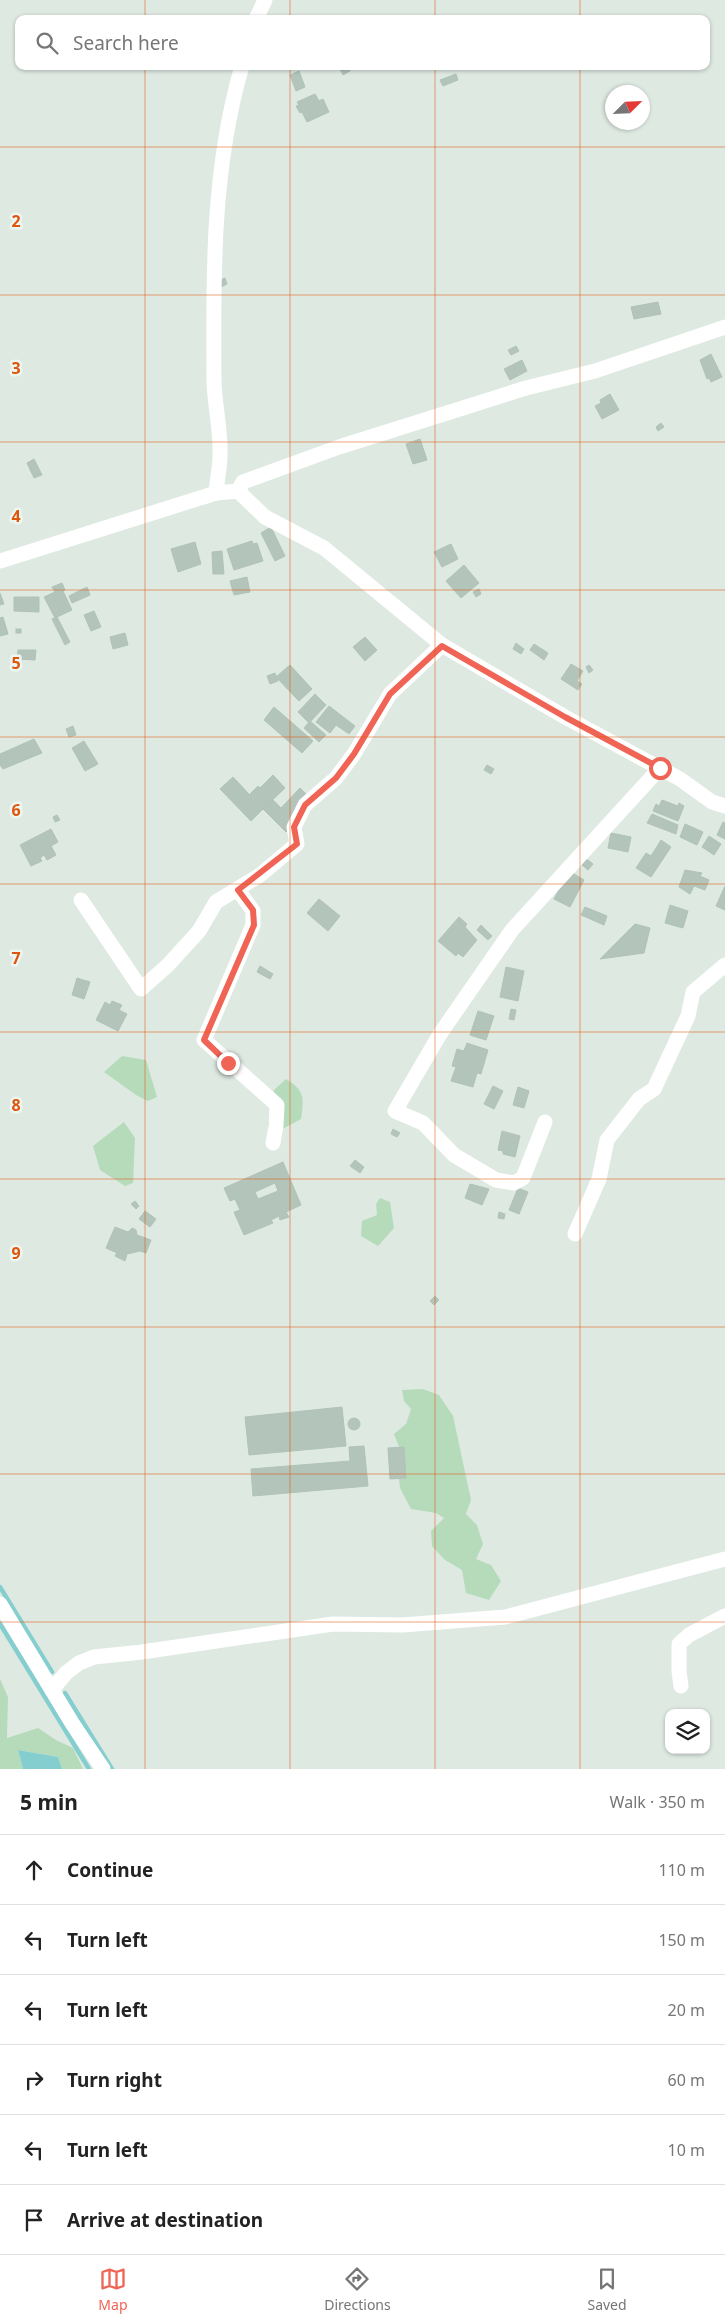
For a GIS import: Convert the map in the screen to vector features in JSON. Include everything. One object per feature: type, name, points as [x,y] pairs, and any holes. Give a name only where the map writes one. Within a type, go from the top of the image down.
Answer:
[{"type":"street","points":[[258,15],[265,0]]},
{"type":"street","points":[[216,493],[220,453],[214,387],[217,221],[225,140],[241,70]]},
{"type":"street","points":[[238,492],[243,482],[339,448],[526,388],[595,371],[725,327]]},
{"type":"street","points":[[0,562],[216,493],[238,492],[265,517],[324,548],[442,646],[565,717],[660,768],[712,802],[725,806]]},
{"type":"street","points":[[81,900],[141,989],[168,965],[199,931],[216,902],[238,890],[297,844],[294,827],[305,805],[336,778],[354,754],[390,694],[442,646]]},
{"type":"street","points":[[545,1122],[523,1178],[514,1183],[496,1180],[454,1155],[422,1123],[395,1111],[440,1034],[512,930],[660,768]]},
{"type":"street","points":[[238,890],[253,910],[254,925],[204,1040],[277,1104],[273,1143]]},
{"type":"street","points":[[575,1234],[599,1179],[607,1140],[639,1099],[654,1089],[688,1016],[693,992],[725,965]]},
{"type":"street","points":[[52,1690],[66,1673],[80,1663],[94,1657],[142,1652],[333,1624],[403,1625],[504,1617],[725,1558]]},
{"type":"street","points":[[0,1604],[103,1769]]},
{"type":"street","points":[[681,1686],[678,1671],[679,1644],[689,1635],[725,1616]]},
{"type":"green space","points":[[122,1056],[146,1060],[157,1097],[148,1101],[136,1095],[104,1072]]},
{"type":"green space","points":[[286,1079],[297,1087],[302,1096],[301,1119],[273,1134],[268,1126],[274,1090]]},
{"type":"green space","points":[[124,1122],[135,1138],[133,1183],[125,1186],[100,1170],[93,1146]]},
{"type":"green space","points":[[380,1198],[390,1202],[394,1228],[378,1246],[361,1236],[362,1221],[377,1215],[376,1204]]},
{"type":"green space","points":[[423,1389],[439,1395],[453,1416],[471,1500],[466,1514],[477,1525],[483,1544],[476,1559],[491,1565],[501,1581],[489,1600],[466,1593],[462,1570],[445,1560],[432,1546],[431,1531],[444,1518],[436,1513],[411,1509],[400,1488],[398,1470],[405,1462],[394,1434],[406,1424],[411,1409],[404,1401],[402,1390]]},
{"type":"green space","points":[[0,1679],[8,1697],[7,1738],[38,1728],[73,1748],[83,1769],[62,1769],[58,1757],[18,1750],[23,1769],[0,1769]]},
{"type":"water","points":[[18,1750],[58,1757],[62,1769],[23,1769]]},
{"type":"building","points":[[340,70],[349,70],[350,71],[343,75]]},
{"type":"building","points":[[299,71],[305,87],[296,91],[290,75]]},
{"type":"building","points":[[456,74],[458,80],[443,86],[440,80]]},
{"type":"building","points":[[315,94],[319,101],[323,99],[329,112],[307,122],[302,112],[300,113],[296,106],[299,105],[297,102]]},
{"type":"building","points":[[225,278],[227,284],[221,287],[218,281]]},
{"type":"building","points":[[658,302],[661,314],[634,319],[631,307]]},
{"type":"building","points":[[516,346],[519,351],[511,355],[508,350]]},
{"type":"building","points":[[711,354],[722,377],[711,382],[709,378],[707,379],[700,360]]},
{"type":"building","points":[[522,360],[527,371],[510,380],[504,369]]},
{"type":"building","points":[[610,394],[619,410],[602,419],[595,406],[601,403],[600,400]]},
{"type":"building","points":[[661,423],[664,427],[658,431],[656,427]]},
{"type":"building","points":[[420,439],[427,460],[413,464],[406,444]]},
{"type":"building","points":[[34,459],[42,475],[34,478],[27,463]]},
{"type":"building","points":[[271,527],[285,556],[275,561],[261,533]]},
{"type":"building","points":[[252,541],[253,544],[257,543],[263,561],[234,570],[227,549]]},
{"type":"building","points":[[195,542],[201,564],[178,572],[171,549]]},
{"type":"building","points":[[451,544],[458,559],[442,567],[434,552]]},
{"type":"building","points":[[222,551],[224,574],[213,574],[212,552]]},
{"type":"building","points":[[464,565],[479,583],[461,598],[446,581]]},
{"type":"building","points":[[247,577],[250,592],[234,595],[230,581]]},
{"type":"building","points":[[62,583],[65,590],[63,591],[72,610],[55,618],[44,597],[55,592],[52,587]]},
{"type":"building","points":[[87,587],[90,595],[72,603],[69,596]]},
{"type":"building","points":[[479,589],[481,594],[476,597],[473,592]]},
{"type":"building","points":[[0,593],[4,604],[0,605]]},
{"type":"building","points":[[14,597],[39,597],[39,612],[14,611]]},
{"type":"building","points":[[94,611],[101,627],[91,631],[84,615]]},
{"type":"building","points":[[3,617],[8,634],[0,636],[0,618]]},
{"type":"building","points":[[57,617],[70,642],[65,645],[52,619]]},
{"type":"building","points":[[16,629],[21,629],[21,633],[16,633]]},
{"type":"building","points":[[125,633],[128,645],[113,649],[110,637]]},
{"type":"building","points":[[365,637],[377,650],[365,661],[353,647]]},
{"type":"building","points":[[516,643],[524,649],[521,654],[513,649]]},
{"type":"building","points":[[534,644],[548,653],[544,660],[530,650]]},
{"type":"building","points":[[18,650],[36,650],[35,660],[17,659]]},
{"type":"building","points":[[571,664],[583,671],[577,681],[582,684],[578,690],[561,679]]},
{"type":"building","points":[[290,665],[312,689],[299,701],[276,677]]},
{"type":"building","points":[[589,665],[593,670],[589,673],[586,667]]},
{"type":"building","points":[[275,673],[278,681],[270,684],[267,676]]},
{"type":"building","points":[[315,694],[326,705],[309,723],[298,712]]},
{"type":"building","points":[[329,706],[355,726],[349,734],[336,725],[330,733],[316,722]]},
{"type":"building","points":[[274,707],[313,741],[302,753],[264,720]]},
{"type":"building","points":[[310,721],[326,735],[319,742],[304,728]]},
{"type":"building","points":[[73,726],[76,735],[69,737],[66,729]]},
{"type":"building","points":[[34,739],[42,753],[3,769],[0,765],[0,754]]},
{"type":"building","points":[[84,741],[98,764],[85,771],[72,748]]},
{"type":"building","points":[[487,765],[494,769],[491,774],[484,770]]},
{"type":"building","points":[[273,775],[285,788],[263,809],[250,794],[258,786],[260,788]]},
{"type":"building","points":[[233,777],[263,809],[251,821],[220,789]]},
{"type":"building","points":[[300,788],[309,797],[302,816],[286,832],[263,809],[273,800],[281,808]]},
{"type":"building","points":[[662,800],[678,806],[679,803],[684,806],[678,821],[653,811],[656,804],[659,806]]},
{"type":"building","points":[[652,814],[678,825],[676,834],[647,823]]},
{"type":"building","points":[[57,815],[60,820],[55,822],[53,817]]},
{"type":"building","points":[[723,822],[725,823],[725,839],[717,835]]},
{"type":"building","points":[[685,824],[703,832],[697,845],[680,837]]},
{"type":"building","points":[[51,829],[58,842],[51,846],[56,855],[47,860],[44,855],[40,858],[42,861],[31,866],[20,845]]},
{"type":"building","points":[[611,833],[631,837],[628,852],[608,848]]},
{"type":"building","points":[[709,836],[721,844],[714,855],[702,847]]},
{"type":"building","points":[[661,840],[671,847],[651,877],[636,868],[646,853],[651,856]]},
{"type":"building","points":[[580,854],[593,864],[588,870],[575,859]]},
{"type":"building","points":[[685,870],[702,873],[700,876],[709,880],[705,890],[694,886],[690,894],[679,887]]},
{"type":"building","points":[[569,871],[584,880],[570,907],[554,899]]},
{"type":"building","points":[[725,886],[725,910],[716,906]]},
{"type":"building","points":[[319,899],[340,916],[328,931],[307,913]]},
{"type":"building","points":[[670,905],[688,911],[683,928],[665,923]]},
{"type":"building","points":[[585,907],[607,916],[604,925],[581,915]]},
{"type":"building","points":[[459,917],[467,924],[465,927],[477,940],[463,957],[458,953],[456,956],[438,941]]},
{"type":"building","points":[[635,924],[650,928],[644,953],[600,959]]},
{"type":"building","points":[[481,925],[492,936],[488,940],[477,930]]},
{"type":"building","points":[[260,966],[273,974],[270,979],[257,972]]},
{"type":"building","points":[[506,967],[524,971],[518,1001],[500,997]]},
{"type":"building","points":[[77,978],[90,982],[84,999],[72,995]]},
{"type":"building","points":[[112,1001],[122,1005],[119,1010],[127,1014],[118,1031],[96,1020],[105,1002],[110,1005]]},
{"type":"building","points":[[511,1009],[516,1010],[514,1020],[509,1019]]},
{"type":"building","points":[[478,1011],[494,1016],[486,1040],[470,1035]]},
{"type":"building","points":[[467,1043],[488,1050],[481,1074],[477,1073],[473,1087],[451,1081],[456,1067],[452,1066],[457,1049],[464,1051]]},
{"type":"building","points":[[493,1086],[503,1091],[494,1109],[484,1104]]},
{"type":"building","points":[[518,1087],[529,1091],[524,1108],[513,1105]]},
{"type":"building","points":[[393,1129],[400,1133],[397,1137],[391,1134]]},
{"type":"building","points":[[502,1131],[520,1136],[515,1157],[503,1154],[503,1151],[498,1150]]},
{"type":"building","points":[[355,1160],[364,1167],[360,1173],[350,1166]]},
{"type":"building","points":[[283,1162],[301,1205],[286,1212],[289,1217],[280,1220],[279,1216],[271,1220],[273,1223],[244,1235],[234,1212],[240,1210],[235,1199],[230,1201],[224,1188]],"holes":[[[275,1183],[278,1191],[258,1199],[255,1192]]]},
{"type":"building","points":[[470,1184],[489,1189],[482,1205],[465,1198]]},
{"type":"building","points":[[518,1188],[528,1192],[519,1214],[509,1210]]},
{"type":"building","points":[[135,1201],[139,1206],[136,1209],[131,1204]]},
{"type":"building","points":[[145,1211],[156,1219],[150,1227],[139,1219]]},
{"type":"building","points":[[499,1212],[505,1214],[504,1219],[498,1218]]},
{"type":"building","points":[[115,1227],[128,1232],[132,1228],[136,1230],[137,1235],[151,1240],[146,1253],[140,1251],[127,1254],[125,1261],[115,1256],[117,1253],[106,1248]]},
{"type":"building","points":[[435,1296],[439,1300],[434,1305],[430,1301]]},
{"type":"building","points":[[342,1407],[346,1446],[249,1455],[245,1417]]},
{"type":"building","points":[[354,1418],[360,1424],[354,1430],[348,1424]]},
{"type":"building","points":[[364,1446],[368,1486],[253,1496],[251,1469],[350,1461],[349,1447]]},
{"type":"building","points":[[404,1447],[406,1478],[390,1479],[388,1448]]},
{"type":"waterway","points":[[0,1587],[52,1672]]},
{"type":"waterway","points":[[0,1624],[89,1769]]},
{"type":"waterway","points":[[65,1693],[112,1769]]},
{"type":"route","points":[[228,1063],[204,1040],[254,925],[255,917],[253,910],[238,890],[260,875],[297,844],[294,827],[305,805],[336,778],[354,754],[390,694],[442,646],[565,717],[660,768]]}]
